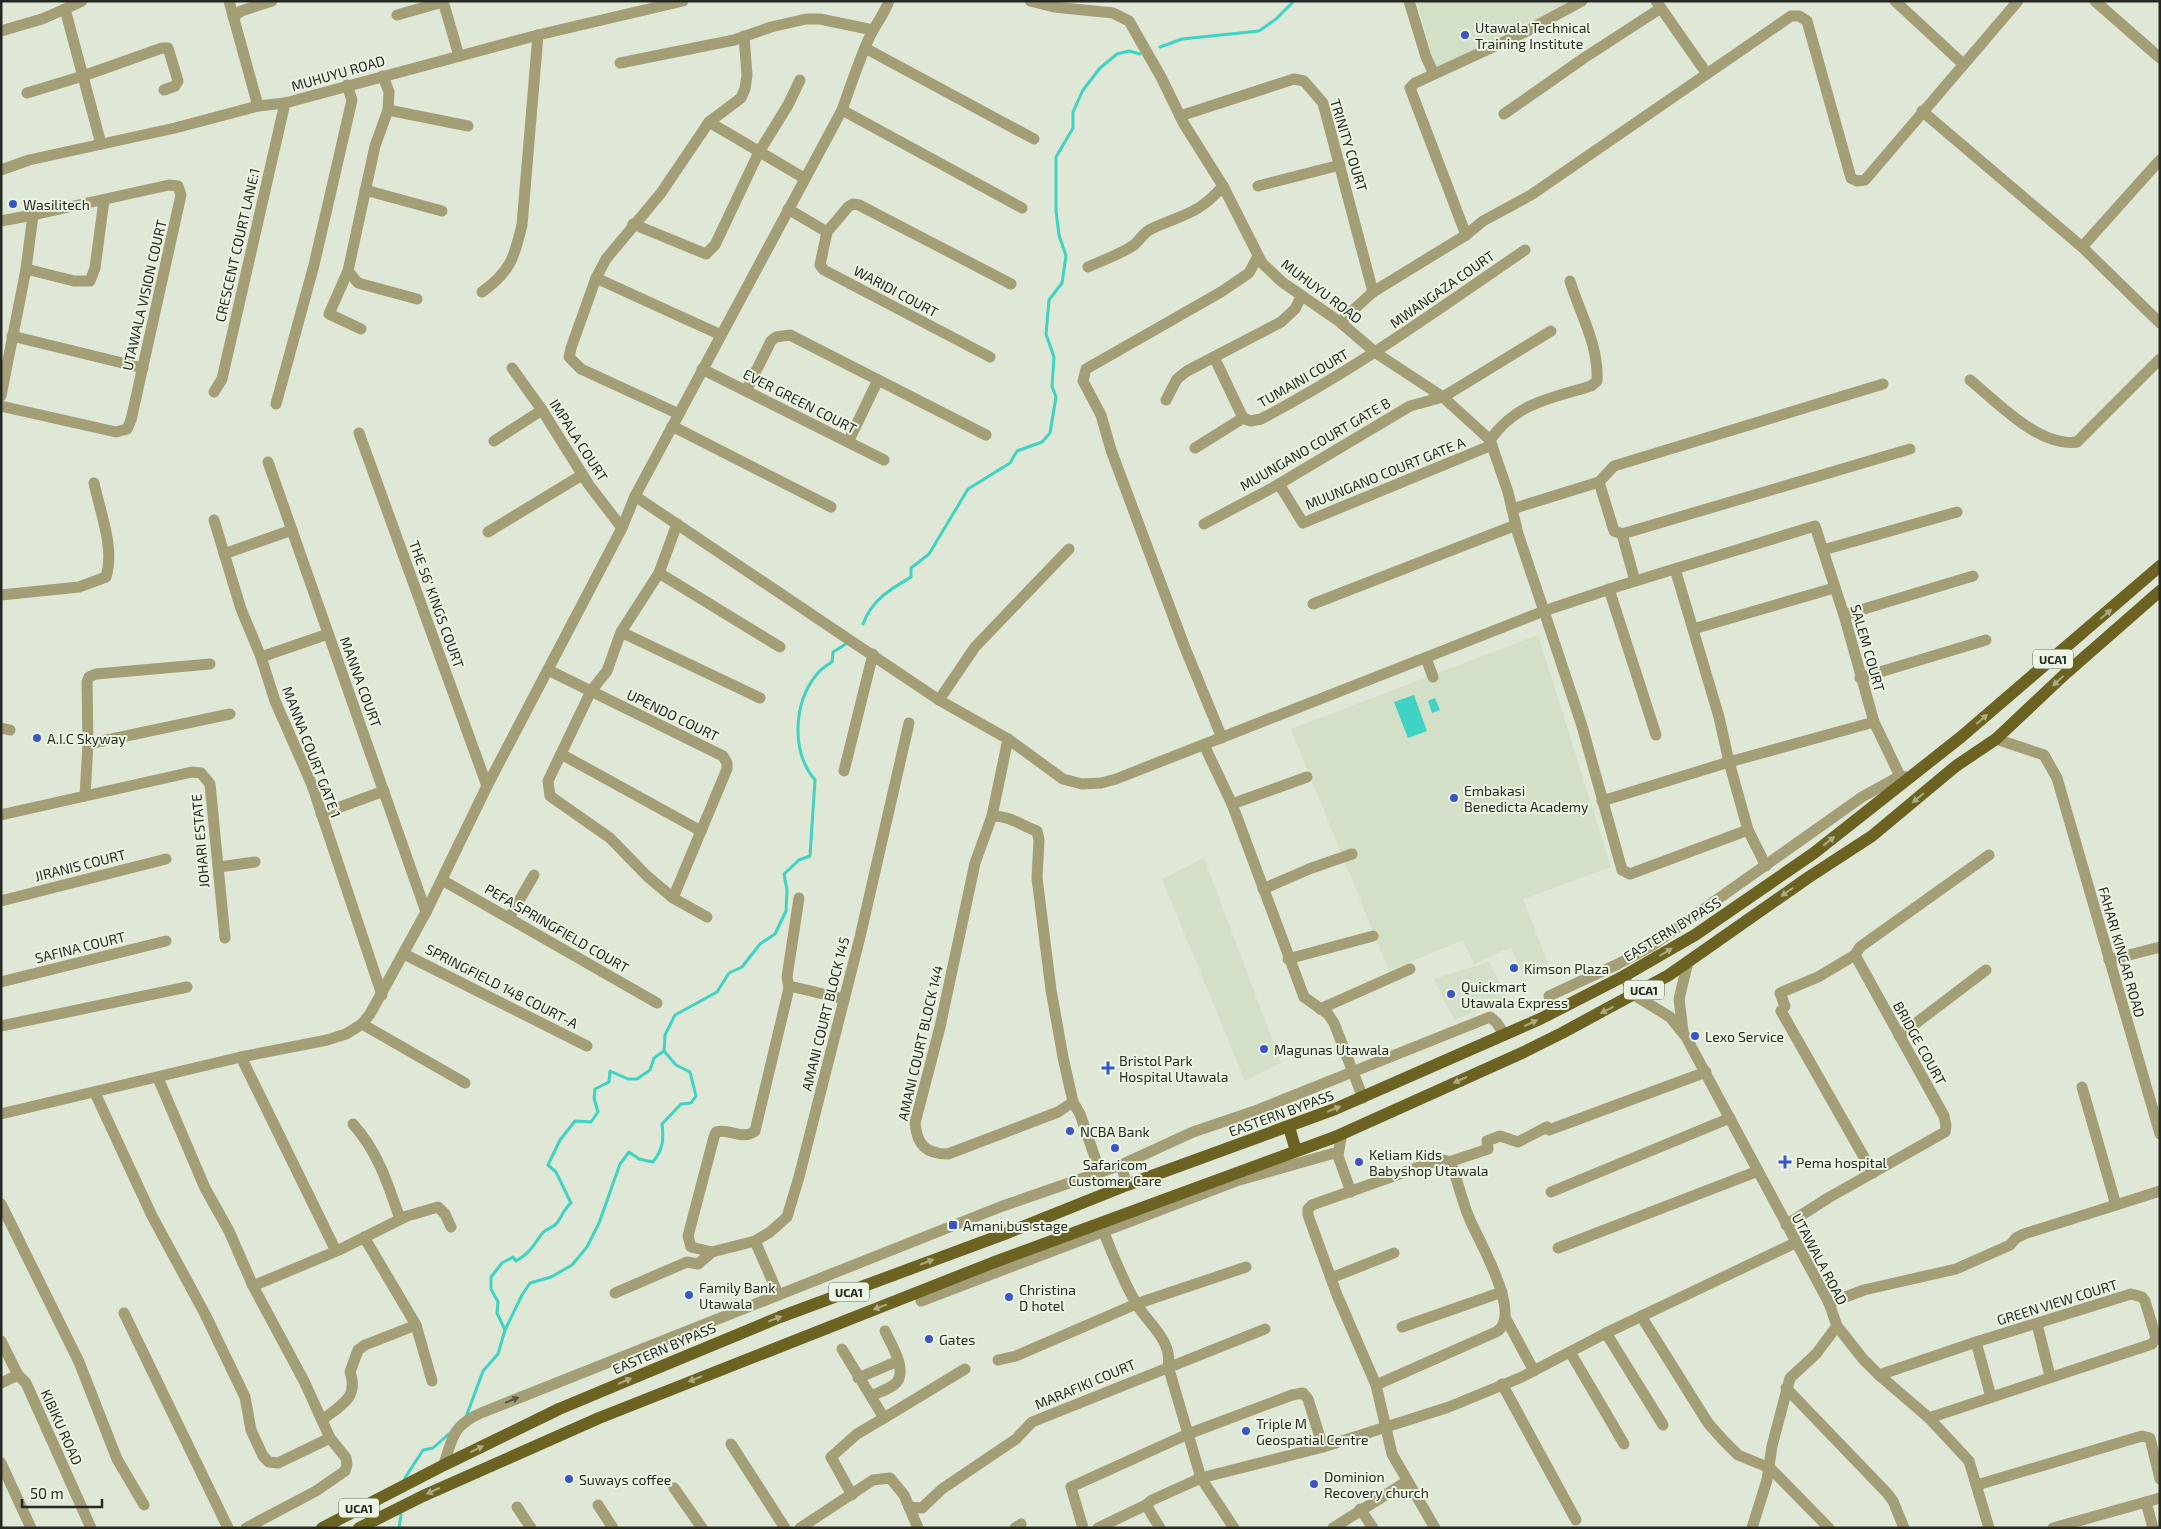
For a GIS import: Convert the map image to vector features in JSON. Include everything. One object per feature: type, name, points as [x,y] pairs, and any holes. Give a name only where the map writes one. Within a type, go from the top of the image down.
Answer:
[{"type":"main road","name":"EASTERN BYPASS","points":[[322,1528],[444,1465],[559,1410],[743,1331],[1007,1233],[1127,1185],[1289,1127],[1363,1098],[1505,1035],[1624,976],[1695,935],[1814,852],[1905,777],[2010,695],[2160,566]]},
{"type":"main road","name":"UCA1","points":[[359,1528],[423,1496],[599,1418],[762,1352],[1102,1227],[1335,1137],[1524,1052],[1634,995],[1688,962],[1809,877],[1872,836],[1956,766],[1996,739],[2160,591]]},
{"type":"main road","points":[[2010,695],[2025,712]]},
{"type":"main road","points":[[1289,1127],[1296,1151]]},
{"type":"street","points":[[1,30],[42,19],[82,1]]},
{"type":"street","points":[[229,1],[258,106]]},
{"type":"street","points":[[233,16],[241,11],[272,1]]},
{"type":"street","points":[[397,15],[443,1],[459,56]]},
{"type":"street","name":"MUHUYU ROAD","points":[[1,170],[29,160],[258,106],[285,103],[538,35],[683,1]]},
{"type":"street","points":[[1,1114],[241,1057],[327,1040],[346,1034],[362,1024],[382,995],[404,954],[487,786],[622,528],[635,496],[842,110],[865,48],[873,30],[885,13],[888,1]]},
{"type":"street","name":"MUHUYU ROAD","points":[[1030,1],[1054,7],[1114,7],[1130,21],[1180,116],[1223,186],[1258,256],[1272,272],[1301,297],[1340,322],[1376,353],[1443,397],[1491,443]]},
{"type":"street","points":[[1409,1],[1426,57],[1434,74]]},
{"type":"street","points":[[1466,234],[1411,96],[1410,88],[1415,83],[1521,34],[1582,1]]},
{"type":"street","points":[[1894,1],[1963,64]]},
{"type":"street","points":[[1340,322],[1373,292],[1466,234],[1483,221],[1531,195],[1791,16],[1799,16],[1807,22],[1851,178],[1856,181],[1865,180],[2018,1]]},
{"type":"street","points":[[2095,1],[2160,58]]},
{"type":"street","points":[[1504,114],[1659,5],[1707,74]]},
{"type":"street","points":[[65,9],[101,144]]},
{"type":"street","points":[[620,63],[744,36],[770,27],[806,19],[820,19],[873,30]]},
{"type":"street","points":[[482,292],[500,279],[508,269],[516,253],[522,225],[538,35]]},
{"type":"street","points":[[679,414],[581,369],[569,357],[596,278],[606,259],[661,192],[709,122],[741,98],[745,89],[744,36]]},
{"type":"street","points":[[27,93],[83,76],[162,48],[168,48],[178,81],[175,86],[164,90]]},
{"type":"street","points":[[865,48],[1034,138]]},
{"type":"street","points":[[361,329],[329,314],[348,271],[375,146],[388,110],[389,92],[383,76]]},
{"type":"street","name":"TRINITY COURT","points":[[1180,116],[1299,78],[1304,81],[1323,103],[1373,292]]},
{"type":"street","points":[[633,224],[706,254],[714,246],[758,152],[800,80]]},
{"type":"street","points":[[276,404],[314,265],[352,100],[347,85]]},
{"type":"street","name":"CRESCENT COURT LANE:1","points":[[214,392],[222,380],[285,103]]},
{"type":"street","points":[[388,110],[468,126]]},
{"type":"street","points":[[842,110],[1022,208]]},
{"type":"street","points":[[1922,112],[2082,247],[2160,323]]},
{"type":"street","points":[[709,122],[804,178]]},
{"type":"street","points":[[2082,247],[2160,160]]},
{"type":"street","points":[[1258,186],[1340,165]]},
{"type":"street","name":"UTAWALA VISION COURT","points":[[1,221],[169,185],[178,186],[181,195],[143,368],[127,429],[116,432],[1,406]]},
{"type":"street","points":[[1088,267],[1134,245],[1151,229],[1190,215],[1209,202],[1223,186]]},
{"type":"street","points":[[365,190],[442,211]]},
{"type":"street","points":[[26,269],[74,282],[90,281],[95,268],[104,200]]},
{"type":"street","name":"WARIDI COURT","points":[[990,357],[824,270],[820,265],[827,232],[848,207],[853,204],[859,205],[1011,284]]},
{"type":"street","points":[[788,208],[827,232]]},
{"type":"street","points":[[1,396],[26,269],[33,215]]},
{"type":"street","name":"MWANGAZA COURT","points":[[1376,353],[1524,250]]},
{"type":"street","points":[[1222,738],[1185,648],[1111,450],[1101,415],[1083,381],[1086,369],[1208,300],[1248,273],[1258,256]]},
{"type":"street","points":[[348,271],[358,283],[417,299]]},
{"type":"street","points":[[596,278],[721,335]]},
{"type":"street","points":[[1570,281],[1576,303],[1592,338],[1596,381],[1590,386],[1539,402],[1516,412],[1500,425],[1491,443],[1517,529],[1582,726],[1622,870],[1630,874],[1748,830]]},
{"type":"street","points":[[1166,400],[1177,379],[1187,371],[1281,322],[1295,308],[1301,297]]},
{"type":"street","name":"MUUNGANO COURT GATE B","points":[[1204,524],[1279,484],[1410,406],[1443,397],[1551,331]]},
{"type":"street","points":[[746,391],[771,341],[776,337],[790,335],[986,435]]},
{"type":"street","points":[[12,336],[143,368]]},
{"type":"street","name":"TUMAINI COURT","points":[[1243,418],[1251,421],[1261,419],[1319,389],[1376,353]]},
{"type":"street","points":[[1195,448],[1243,418],[1214,357]]},
{"type":"street","points":[[1970,380],[2028,427],[2050,440],[2066,444],[2077,442],[2160,358]]},
{"type":"street","name":"IMPALA COURT","points":[[512,368],[542,410],[582,475],[622,528]]},
{"type":"street","name":"EVER GREEN COURT","points":[[702,369],[884,460]]},
{"type":"street","points":[[848,442],[878,380]]},
{"type":"street","points":[[1512,509],[1599,482],[1614,466],[1883,384]]},
{"type":"street","points":[[494,441],[542,410]]},
{"type":"street","points":[[672,426],[831,507]]},
{"type":"street","name":"THE 56' KINGS COURT","points":[[359,433],[487,786]]},
{"type":"street","name":"MUUNGANO COURT GATE A","points":[[1279,484],[1303,523],[1491,443]]},
{"type":"street","points":[[1599,482],[1614,531],[1622,534],[1910,449]]},
{"type":"street","name":"MANNA COURT","points":[[268,462],[426,912]]},
{"type":"street","points":[[488,532],[582,475]]},
{"type":"street","points":[[1,595],[79,587],[106,577],[110,565],[108,549],[94,483]]},
{"type":"street","points":[[635,496],[939,700],[1008,740],[1063,779],[1082,784],[1101,783],[1116,779],[1544,611],[1674,569],[1719,717],[1729,762],[1748,830],[1766,866]]},
{"type":"street","points":[[1823,550],[1957,512]]},
{"type":"street","name":"MANNA COURT GATE 1","points":[[214,520],[241,609],[261,657],[275,701],[312,786],[382,995]]},
{"type":"street","points":[[678,524],[659,573],[622,632],[607,671],[591,691],[548,781],[550,796],[610,838],[647,876],[673,898],[707,916]]},
{"type":"street","name":"SALEM COURT","points":[[1674,569],[1815,526],[1844,615],[1860,678],[1874,722],[1905,777]]},
{"type":"street","points":[[1313,604],[1517,529]]},
{"type":"street","points":[[224,554],[292,530]]},
{"type":"street","points":[[1622,534],[1635,581]]},
{"type":"street","points":[[939,700],[975,647],[1069,549]]},
{"type":"street","points":[[659,573],[780,648]]},
{"type":"street","points":[[1844,615],[1974,576]]},
{"type":"street","points":[[1693,629],[1834,588]]},
{"type":"street","points":[[1609,589],[1656,735]]},
{"type":"street","points":[[622,632],[760,698]]},
{"type":"street","points":[[261,657],[328,634]]},
{"type":"street","points":[[1860,678],[1986,640]]},
{"type":"street","points":[[844,771],[873,654]]},
{"type":"street","points":[[1426,658],[1433,677]]},
{"type":"street","points":[[86,796],[88,744],[87,682],[89,677],[96,674],[210,664]]},
{"type":"street","name":"UPENDO COURT","points":[[548,670],[723,756],[727,763],[728,769],[673,898]]},
{"type":"street","points":[[88,744],[230,714]]},
{"type":"street","points":[[1602,801],[1729,762],[1874,722]]},
{"type":"street","name":"AMANI COURT BLOCK 145","points":[[756,1241],[770,1232],[786,1217],[844,999],[909,723]]},
{"type":"street","name":"FAHARI KINCAR ROAD","points":[[1996,739],[2044,755],[2057,778],[2160,1134]]},
{"type":"street","name":"AMANI COURT BLOCK 144","points":[[1008,740],[992,816],[976,864],[940,1027],[915,1124],[916,1137],[922,1148],[935,1154],[948,1154],[1058,1112],[1073,1102]]},
{"type":"street","points":[[1204,745],[1232,804],[1288,959],[1304,997],[1328,1014],[1334,1023],[1363,1098]]},
{"type":"street","points":[[560,754],[701,831]]},
{"type":"street","name":"JOHARI ESTATE","points":[[1,815],[192,772],[201,773],[210,784],[225,938]]},
{"type":"street","points":[[1232,804],[1307,777]]},
{"type":"street","points":[[1549,996],[1633,957],[1766,866],[1862,797],[1905,777]]},
{"type":"street","points":[[321,814],[384,791]]},
{"type":"street","points":[[992,816],[1012,818],[1024,827],[1037,831],[1039,840],[1037,878],[1052,990],[1073,1102],[1080,1114],[1100,1172]]},
{"type":"street","points":[[1802,840],[1814,852]]},
{"type":"street","points":[[1263,889],[1309,869],[1352,854]]},
{"type":"street","points":[[1873,1173],[1781,1011],[1785,1006],[1780,993],[1818,977],[1855,954],[1860,947],[1989,855]]},
{"type":"street","name":"JIRANIS COURT","points":[[1,901],[166,858]]},
{"type":"street","points":[[219,867],[255,862]]},
{"type":"street","points":[[509,918],[534,875]]},
{"type":"street","name":"PEFA SPRINGFIELD COURT","points":[[442,880],[657,1002]]},
{"type":"street","points":[[712,1252],[691,1247],[688,1236],[716,1132],[723,1130],[744,1136],[750,1135],[754,1131],[789,988],[787,977],[799,898]]},
{"type":"street","points":[[1288,959],[1373,936]]},
{"type":"street","name":"SAFINA COURT","points":[[1,982],[166,942]]},
{"type":"street","points":[[2109,960],[2160,946]]},
{"type":"street","name":"SPRINGFIELD 148 COURT-A","points":[[404,954],[587,1046]]},
{"type":"street","name":"BRIDGE COURT","points":[[1786,1225],[1945,1132],[1944,1116],[1855,954]]},
{"type":"street","points":[[1683,1033],[1679,999],[1688,962]]},
{"type":"street","points":[[1320,1009],[1410,969]]},
{"type":"street","points":[[1899,1036],[1986,970]]},
{"type":"street","points":[[1624,976],[1634,995]]},
{"type":"street","points":[[1,1026],[187,987]]},
{"type":"street","name":"AMANI COURT BLOCK 145","points":[[789,988],[794,987],[844,999]]},
{"type":"street","name":"UTAWALA ROAD","points":[[1634,995],[1670,1017],[1683,1033],[1706,1072],[1795,1243],[1829,1303],[1837,1326],[1879,1375],[1929,1418],[1969,1461],[1989,1528]]},
{"type":"street","points":[[444,1465],[453,1434],[466,1419],[1000,1207],[1121,1165],[1193,1132],[1353,1073],[1490,1017],[1505,1035]]},
{"type":"street","points":[[362,1024],[465,1083]]},
{"type":"street","points":[[241,1057],[336,1251]]},
{"type":"street","points":[[1435,1528],[1406,1482],[1392,1454],[1376,1385],[1331,1278],[1308,1216],[1308,1209],[1312,1205],[1436,1161],[1450,1162],[1488,1148],[1487,1141],[1500,1136],[1518,1142],[1547,1127],[1550,1130],[1706,1072]]},
{"type":"street","points":[[158,1078],[204,1188],[229,1231],[254,1286],[330,1438],[346,1458],[347,1465],[345,1471],[316,1490],[246,1528]]},
{"type":"street","points":[[2082,1087],[2116,1205]]},
{"type":"street","points":[[95,1093],[152,1216],[205,1314],[245,1398],[251,1430],[263,1456],[269,1462],[278,1463],[330,1438]]},
{"type":"street","points":[[1552,1192],[1730,1118]]},
{"type":"street","points":[[353,1124],[367,1140],[380,1162],[400,1219]]},
{"type":"street","points":[[1335,1137],[1341,1138],[1338,1152],[1351,1192]]},
{"type":"street","points":[[921,1301],[1102,1227],[1236,1181],[1338,1152]]},
{"type":"street","points":[[1450,1162],[1470,1218],[1502,1292],[1506,1319],[1534,1371]]},
{"type":"street","points":[[1121,1165],[1127,1185]]},
{"type":"street","points":[[1558,1248],[1758,1171]]},
{"type":"street","points":[[1829,1303],[1864,1290],[1956,1269],[2010,1246],[2016,1238],[2024,1234],[2160,1191]]},
{"type":"street","points":[[1,1204],[79,1362],[117,1459],[144,1506]]},
{"type":"street","points":[[254,1286],[336,1251],[400,1219],[438,1207],[445,1214],[451,1227]]},
{"type":"street","points":[[1102,1227],[1136,1304],[1153,1324],[1170,1356],[1168,1366],[1200,1478],[1234,1528]]},
{"type":"street","points":[[364,1237],[416,1325],[432,1381]]},
{"type":"street","points":[[614,1293],[686,1262],[698,1264],[712,1252],[756,1241],[778,1294]]},
{"type":"street","points":[[1098,1528],[1200,1478],[1323,1447],[1449,1407],[1534,1371],[1640,1316],[1795,1243]]},
{"type":"street","points":[[1331,1278],[1394,1253]]},
{"type":"street","points":[[998,1360],[1016,1356],[1136,1304],[1246,1266]]},
{"type":"street","points":[[1402,1327],[1502,1292]]},
{"type":"street","name":"GREEN VIEW COURT","points":[[1879,1375],[1976,1342],[2131,1294],[2137,1294],[2145,1302],[2156,1338],[2152,1344],[2050,1376],[1929,1418]]},
{"type":"street","points":[[124,1313],[228,1528]]},
{"type":"street","points":[[1640,1316],[1688,1393],[1718,1434],[1738,1455],[1770,1468],[1829,1528]]},
{"type":"street","points":[[1376,1385],[1496,1332],[1504,1326],[1506,1319]]},
{"type":"street","points":[[2037,1324],[2050,1376]]},
{"type":"street","points":[[322,1420],[352,1394],[354,1384],[350,1372],[358,1350],[365,1345],[416,1325]]},
{"type":"street","points":[[1752,1528],[1770,1468],[1772,1446],[1790,1378],[1816,1354],[1837,1326]]},
{"type":"street","name":"MARAFIKI COURT","points":[[909,1507],[922,1508],[942,1488],[1016,1439],[1032,1422],[1082,1404],[1097,1395],[1265,1329]]},
{"type":"street","points":[[872,1396],[897,1382],[900,1369],[885,1331]]},
{"type":"street","points":[[1606,1333],[1663,1425]]},
{"type":"street","name":"KIBIKU ROAD","points":[[1,1341],[18,1375],[26,1382],[90,1528]]},
{"type":"street","points":[[1976,1342],[1991,1398]]},
{"type":"street","points":[[842,1349],[884,1418]]},
{"type":"street","points":[[1570,1352],[1624,1444]]},
{"type":"street","points":[[858,1378],[898,1361]]},
{"type":"street","points":[[852,1495],[831,1457],[857,1434],[965,1369]]},
{"type":"street","points":[[1,1383],[18,1375]]},
{"type":"street","points":[[1502,1384],[1576,1520]]},
{"type":"street","points":[[1786,1388],[1888,1493],[1904,1528]]},
{"type":"street","points":[[1084,1528],[1071,1487],[1188,1434],[1292,1395],[1303,1393],[1308,1399],[1323,1447]]},
{"type":"street","points":[[1977,1485],[2142,1436],[2150,1438],[2160,1479]]},
{"type":"street","points":[[731,1444],[785,1528]]},
{"type":"street","points":[[1,1463],[32,1528]]},
{"type":"street","points":[[800,1528],[873,1480],[890,1478],[901,1490],[918,1528]]},
{"type":"street","points":[[1333,1528],[1360,1509],[1406,1482]]},
{"type":"street","points":[[674,1488],[702,1528]]},
{"type":"street","points":[[2054,1528],[2073,1525],[2160,1498]]},
{"type":"street","points":[[2146,1502],[2152,1528]]},
{"type":"street","points":[[598,1505],[613,1528]]},
{"type":"street","points":[[1146,1505],[1160,1528]]},
{"type":"street","points":[[517,1507],[531,1528]]},
{"type":"street","points":[[1360,1509],[1373,1528]]},
{"type":"shaded area","name":"Utawala Technical Training Institute","points":[[1417,1],[1571,1],[1435,69]]},
{"type":"shaded area","name":"Embakasi Benedicta Academy","points":[[1538,635],[1611,867],[1523,899],[1549,966],[1523,976],[1511,947],[1474,964],[1463,940],[1389,971],[1291,729]]},
{"type":"shaded area","points":[[1204,858],[1281,1063],[1245,1081],[1162,879]]},
{"type":"shaded area","points":[[1489,962],[1508,998],[1454,1020],[1434,979]]},
{"type":"water","points":[[1414,695],[1427,731],[1408,738],[1394,702]]},
{"type":"water","points":[[1435,698],[1440,710],[1432,713],[1428,701]]},
{"type":"waterway","points":[[1160,47],[1182,39],[1259,31],[1276,19],[1294,1]]},
{"type":"waterway","points":[[863,624],[876,602],[911,577],[911,568],[929,554],[968,489],[1010,463],[1017,451],[1042,442],[1050,433],[1056,397],[1052,386],[1054,357],[1046,334],[1049,300],[1062,283],[1066,256],[1059,235],[1056,211],[1056,157],[1073,128],[1073,112],[1083,90],[1100,68],[1117,54],[1129,51],[1140,54]]},
{"type":"waterway","points":[[466,1417],[483,1371],[498,1354],[505,1330],[530,1283],[551,1277],[572,1265],[587,1247],[599,1223],[620,1164],[629,1152],[639,1159],[653,1162],[662,1144],[662,1124],[681,1104],[691,1103],[696,1096],[690,1072],[676,1065],[664,1051],[665,1035],[675,1015],[717,992],[729,973],[742,967],[760,944],[775,934],[786,911],[787,890],[784,874],[799,860],[810,856],[815,780],[807,769],[802,756],[799,742],[799,713],[809,686],[819,672],[832,662],[833,652],[846,644]]},
{"type":"waterway","points":[[505,1330],[497,1313],[498,1302],[491,1289],[491,1277],[502,1263],[513,1257],[516,1261],[528,1252],[542,1233],[557,1223],[571,1203],[556,1172],[548,1165],[560,1140],[575,1121],[591,1122],[598,1112],[594,1098],[595,1089],[609,1082],[610,1071],[628,1079],[637,1079],[650,1070],[654,1058],[664,1051]]},
{"type":"waterway","points":[[405,1478],[423,1450],[433,1448],[451,1432]]},
{"type":"waterway","points":[[399,1528],[401,1515]]},
{"type":"place","name":"Utawala Technical Training Institute","points":[[1465,35]]},
{"type":"place","name":"Wasilitech","points":[[13,204]]},
{"type":"place","name":"A.I.C Skyway","points":[[37,738]]},
{"type":"place","name":"Embakasi Benedicta Academy","points":[[1454,798]]},
{"type":"place","name":"Kimson Plaza","points":[[1514,968]]},
{"type":"place","name":"Quickmart Utawala Express","points":[[1451,994]]},
{"type":"place","name":"Lexo Service","points":[[1695,1036]]},
{"type":"place","name":"Magunas Utawala","points":[[1264,1049]]},
{"type":"place","name":"Bristol Park Hospital Utawala","points":[[1108,1068]]},
{"type":"place","name":"NCBA Bank","points":[[1070,1131]]},
{"type":"place","name":"Safaricom Customer Care","points":[[1115,1148]]},
{"type":"place","name":"Keliam Kids Babyshop Utawala","points":[[1359,1162]]},
{"type":"place","name":"Pema hospital","points":[[1785,1162]]},
{"type":"place","name":"Amani bus stage","points":[[953,1225]]},
{"type":"place","name":"Family Bank Utawala","points":[[689,1295]]},
{"type":"place","name":"Christina D hotel","points":[[1009,1297]]},
{"type":"place","name":"Gates","points":[[929,1339]]},
{"type":"place","name":"Triple M Geospatial Centre","points":[[1246,1431]]},
{"type":"place","name":"Suways coffee","points":[[569,1479]]},
{"type":"place","name":"Dominion Recovery church","points":[[1314,1484]]}]
